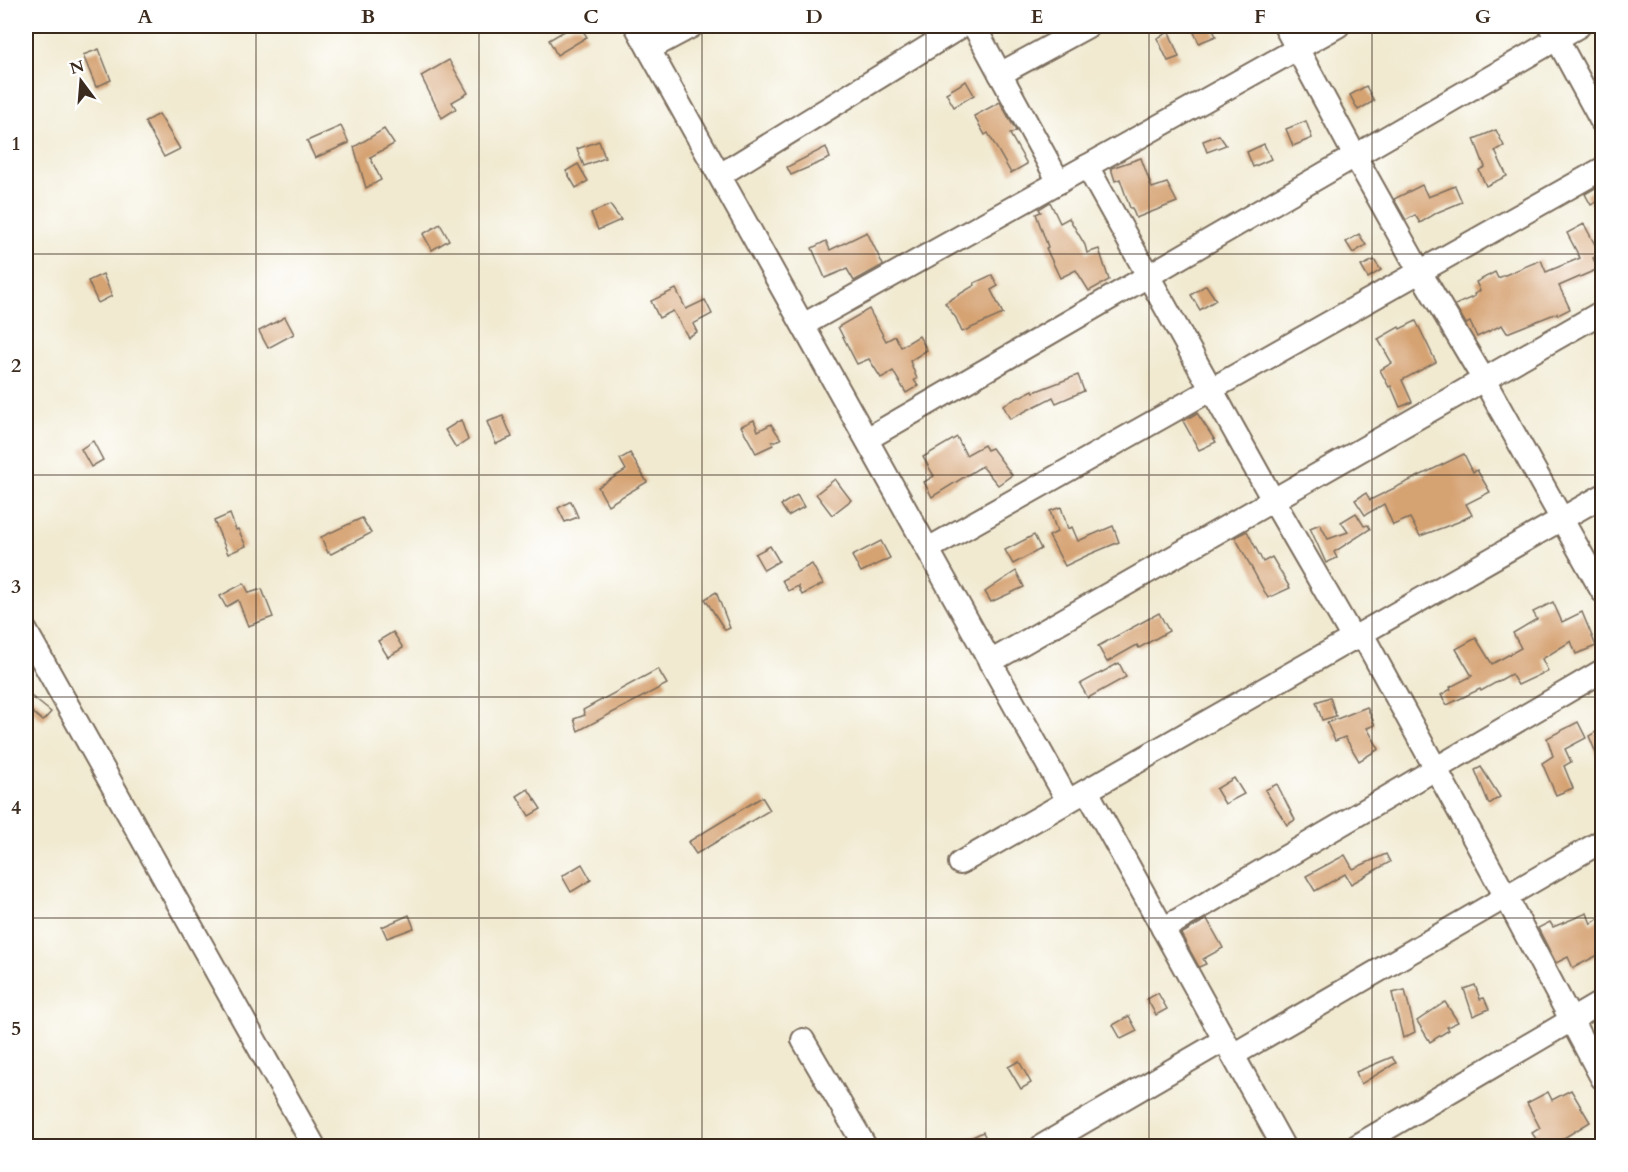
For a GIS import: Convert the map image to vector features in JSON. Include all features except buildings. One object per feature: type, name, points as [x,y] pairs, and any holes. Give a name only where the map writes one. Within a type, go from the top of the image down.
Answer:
[{"type":"street","points":[[636,26],[990,662],[1163,930],[1283,1146]]},
{"type":"street","points":[[649,49],[692,26]]},
{"type":"street","points":[[720,175],[963,26]]},
{"type":"street","points":[[974,26],[1059,182]]},
{"type":"street","points":[[1000,74],[1088,26]]},
{"type":"street","points":[[1285,26],[1420,272],[1484,380],[1602,591]]},
{"type":"street","points":[[803,325],[1338,26]]},
{"type":"street","points":[[867,439],[1355,156],[1553,32],[1579,26]]},
{"type":"street","points":[[1553,32],[1602,122]]},
{"type":"street","points":[[1087,166],[1273,500],[1436,769],[1602,1078]]},
{"type":"street","points":[[928,549],[1602,169]]},
{"type":"street","points":[[990,662],[1602,312]]},
{"type":"street","points":[[960,863],[1602,496]]},
{"type":"street","points":[[26,631],[314,1146]]},
{"type":"street","points":[[1163,930],[1602,671]]},
{"type":"street","points":[[1042,1146],[1229,1048],[1506,897],[1602,841]]},
{"type":"street","points":[[1357,1146],[1602,1002]]},
{"type":"street","points":[[802,1040],[865,1146]]}]
